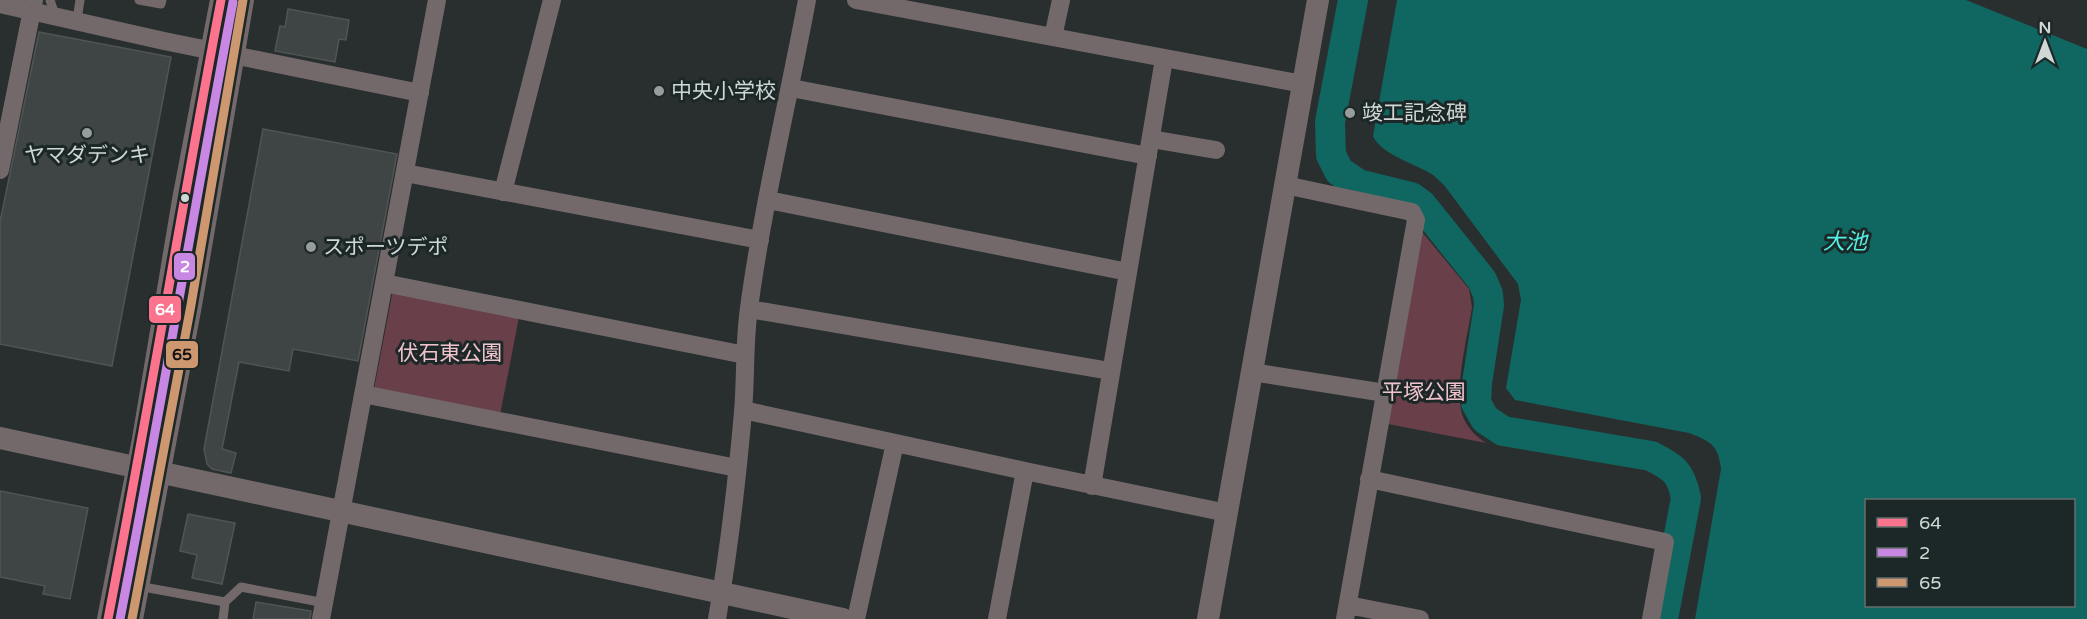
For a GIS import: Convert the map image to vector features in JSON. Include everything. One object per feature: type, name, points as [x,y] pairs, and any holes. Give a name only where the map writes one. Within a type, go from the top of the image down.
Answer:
[{"type":"street","points":[[108,619],[138,466],[183,200],[221,0]]},
{"type":"street","points":[[132,619],[243,0]]},
{"type":"street","points":[[323,611],[437,0]]},
{"type":"street","points":[[503,192],[552,0]]},
{"type":"street","points":[[717,619],[730,547],[743,410],[749,309],[760,240],[807,0]]},
{"type":"street","points":[[856,0],[1303,84]]},
{"type":"street","points":[[1053,37],[1061,0]]},
{"type":"street","points":[[1208,619],[1318,0]]},
{"type":"street","points":[[0,3],[52,7],[77,20],[420,93]]},
{"type":"street","points":[[0,170],[4,126],[33,5]]},
{"type":"street","points":[[1092,486],[1164,59]]},
{"type":"street","points":[[791,88],[1149,148],[1216,150]]},
{"type":"street","points":[[405,173],[760,240]]},
{"type":"street","points":[[1285,185],[1412,212],[1416,220],[1347,612],[1420,619]]},
{"type":"street","points":[[768,200],[1128,272]]},
{"type":"street","points":[[384,284],[745,355]]},
{"type":"street","points":[[749,309],[1110,371]]},
{"type":"street","points":[[1252,372],[1384,393]]},
{"type":"street","points":[[363,394],[737,468]]},
{"type":"street","points":[[743,410],[1227,513]]},
{"type":"street","points":[[0,438],[722,591],[843,619]]},
{"type":"street","points":[[856,619],[894,443]]},
{"type":"street","points":[[997,619],[1025,471]]},
{"type":"street","points":[[1369,479],[1665,542],[1651,619]]},
{"type":"lane","points":[[77,20],[80,0]]},
{"type":"lane","points":[[140,0],[161,4],[162,0]]},
{"type":"lane","points":[[138,586],[225,602]]},
{"type":"lane","points":[[223,619],[225,602],[241,587],[323,611]]},
{"type":"green space","name":"平塚公園","points":[[1418,227],[1469,289],[1472,307],[1460,380],[1461,408],[1468,427],[1486,443],[1383,423]]},
{"type":"green space","name":"伏石東公園","points":[[393,290],[519,317],[500,415],[374,389]]},
{"type":"water","name":"大池","points":[[1397,0],[1966,0],[2087,49],[2087,619],[1695,619],[1721,469],[1715,449],[1708,442],[1689,433],[1515,400],[1506,388],[1521,300],[1518,284],[1444,185],[1433,175],[1391,154],[1377,143],[1373,136]]},
{"type":"building","points":[[288,9],[349,20],[346,40],[339,39],[335,62],[275,51],[280,26],[285,27]]},
{"type":"building","points":[[39,32],[171,57],[112,366],[0,344],[0,222]]},
{"type":"building","points":[[263,129],[397,154],[358,361],[293,349],[289,371],[239,362],[222,449],[236,453],[231,473],[212,469],[207,464],[204,449]]},
{"type":"building","points":[[0,491],[88,508],[70,599],[43,594],[45,586],[0,577]]},
{"type":"building","points":[[188,514],[235,523],[222,584],[192,578],[197,555],[180,551]]},
{"type":"building","points":[[256,602],[311,611],[310,619],[253,619]]},
{"type":"waterway","points":[[1353,0],[1330,122],[1331,155],[1339,171],[1358,184],[1411,197],[1422,205],[1482,280],[1488,294],[1489,305],[1476,403],[1485,419],[1503,431],[1651,456],[1670,467],[1679,476],[1686,498],[1663,619]]},
{"type":"transit line","name":"64","points":[[108,619],[221,0]]},
{"type":"transit line","name":"65","points":[[132,619],[191,305],[243,0]]},
{"type":"transit line","name":"2","points":[[120,619],[233,2]]},
{"type":"place","name":"中央小学校","points":[[659,91]]},
{"type":"place","name":"竣工記念碑","points":[[1350,113]]},
{"type":"place","name":"ヤマダデンキ","points":[[87,133]]},
{"type":"place","name":"スポーツデポ","points":[[311,247]]}]
